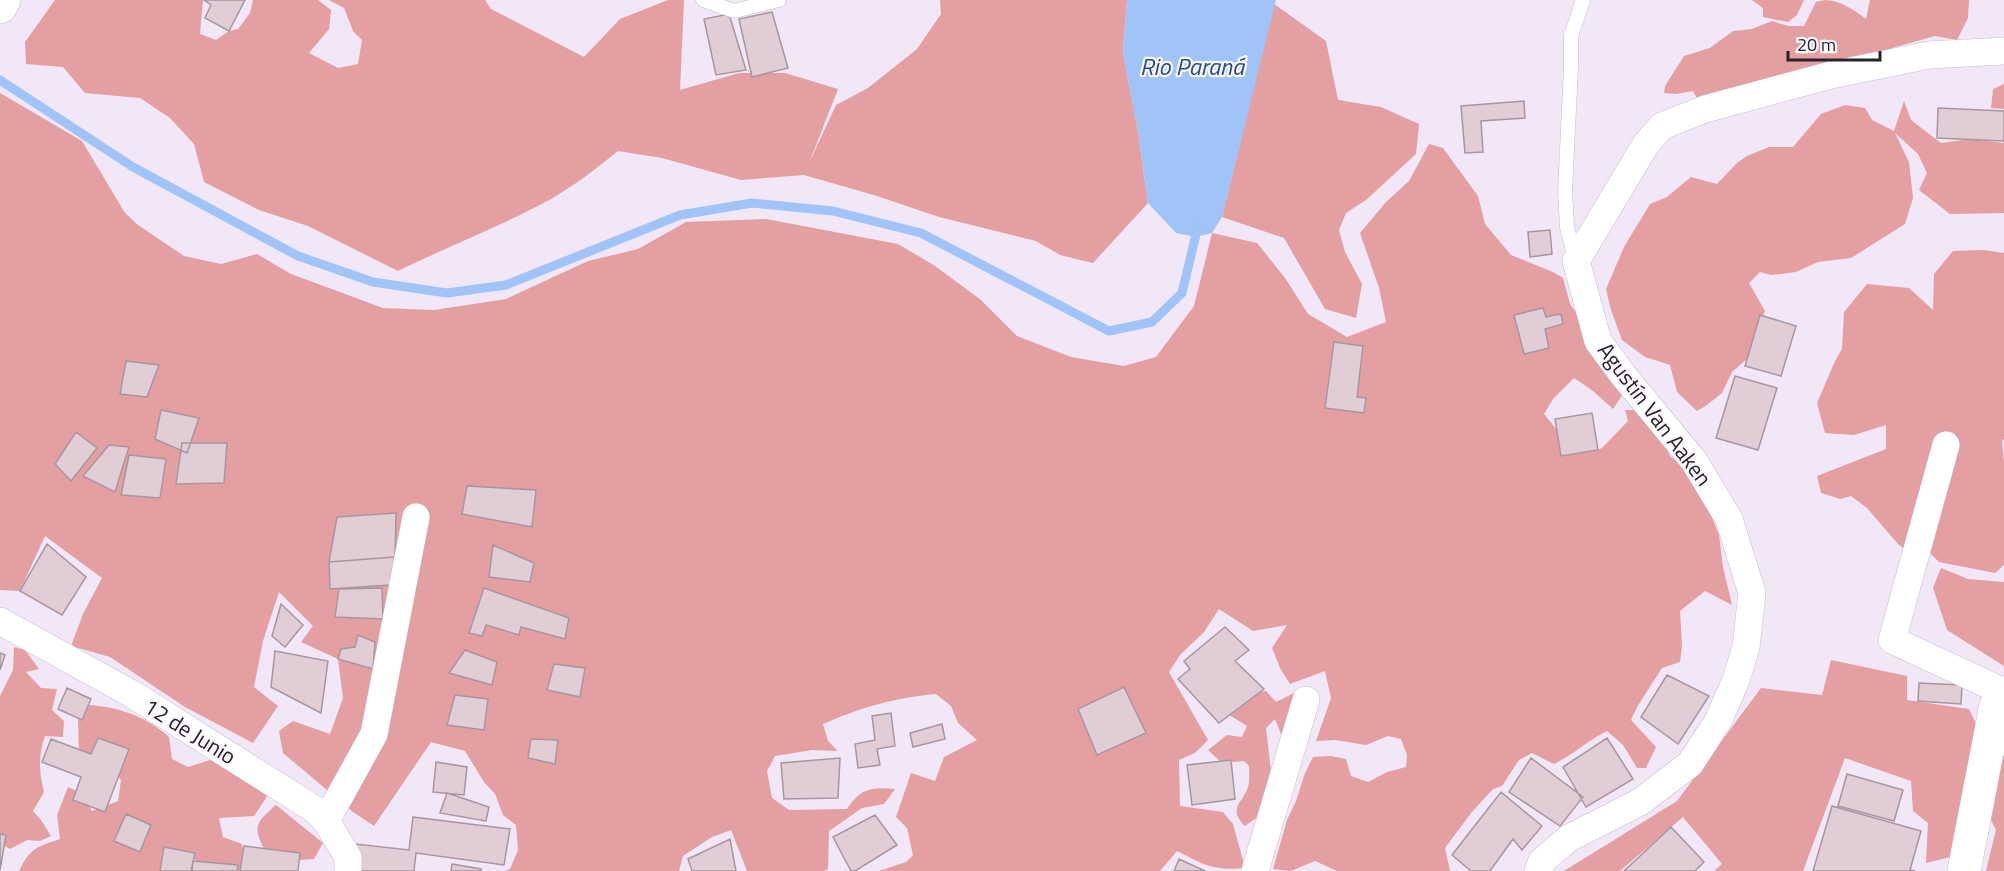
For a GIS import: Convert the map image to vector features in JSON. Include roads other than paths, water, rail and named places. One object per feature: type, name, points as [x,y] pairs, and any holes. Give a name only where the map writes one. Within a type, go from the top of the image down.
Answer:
[{"type":"street","points":[[0,7],[4,0]]},
{"type":"street","points":[[1576,261],[1646,144],[1662,126],[1705,109],[1831,75],[1929,55],[2004,51]]},
{"type":"street","name":"Agustín Van Aaken","points":[[1538,871],[1542,861],[1569,838],[1640,802],[1690,764],[1718,721],[1736,680],[1746,646],[1752,593],[1729,519],[1694,461],[1623,375],[1599,341],[1576,261]]},
{"type":"street","points":[[1946,445],[1892,640],[2001,712],[1964,871]]},
{"type":"street","points":[[326,821],[374,734],[416,518]]},
{"type":"street","name":"12 de Junio","points":[[0,621],[150,705],[314,809],[326,821],[348,856],[348,871]]},
{"type":"street","points":[[1255,871],[1306,700]]},
{"type":"lane","points":[[703,0],[734,11],[779,0]]},
{"type":"lane","points":[[1576,261],[1568,227],[1565,191],[1571,36],[1583,0]]},
{"type":"water","name":"Rio Paraná","points":[[1127,0],[1276,0],[1222,217],[1212,233],[1196,237],[1176,233],[1148,203],[1123,52]]},
{"type":"waterway","points":[[0,80],[133,167],[298,256],[373,282],[447,293],[506,285],[680,215],[752,203],[833,211],[921,233],[1109,331],[1152,322],[1182,293],[1198,226]]}]
